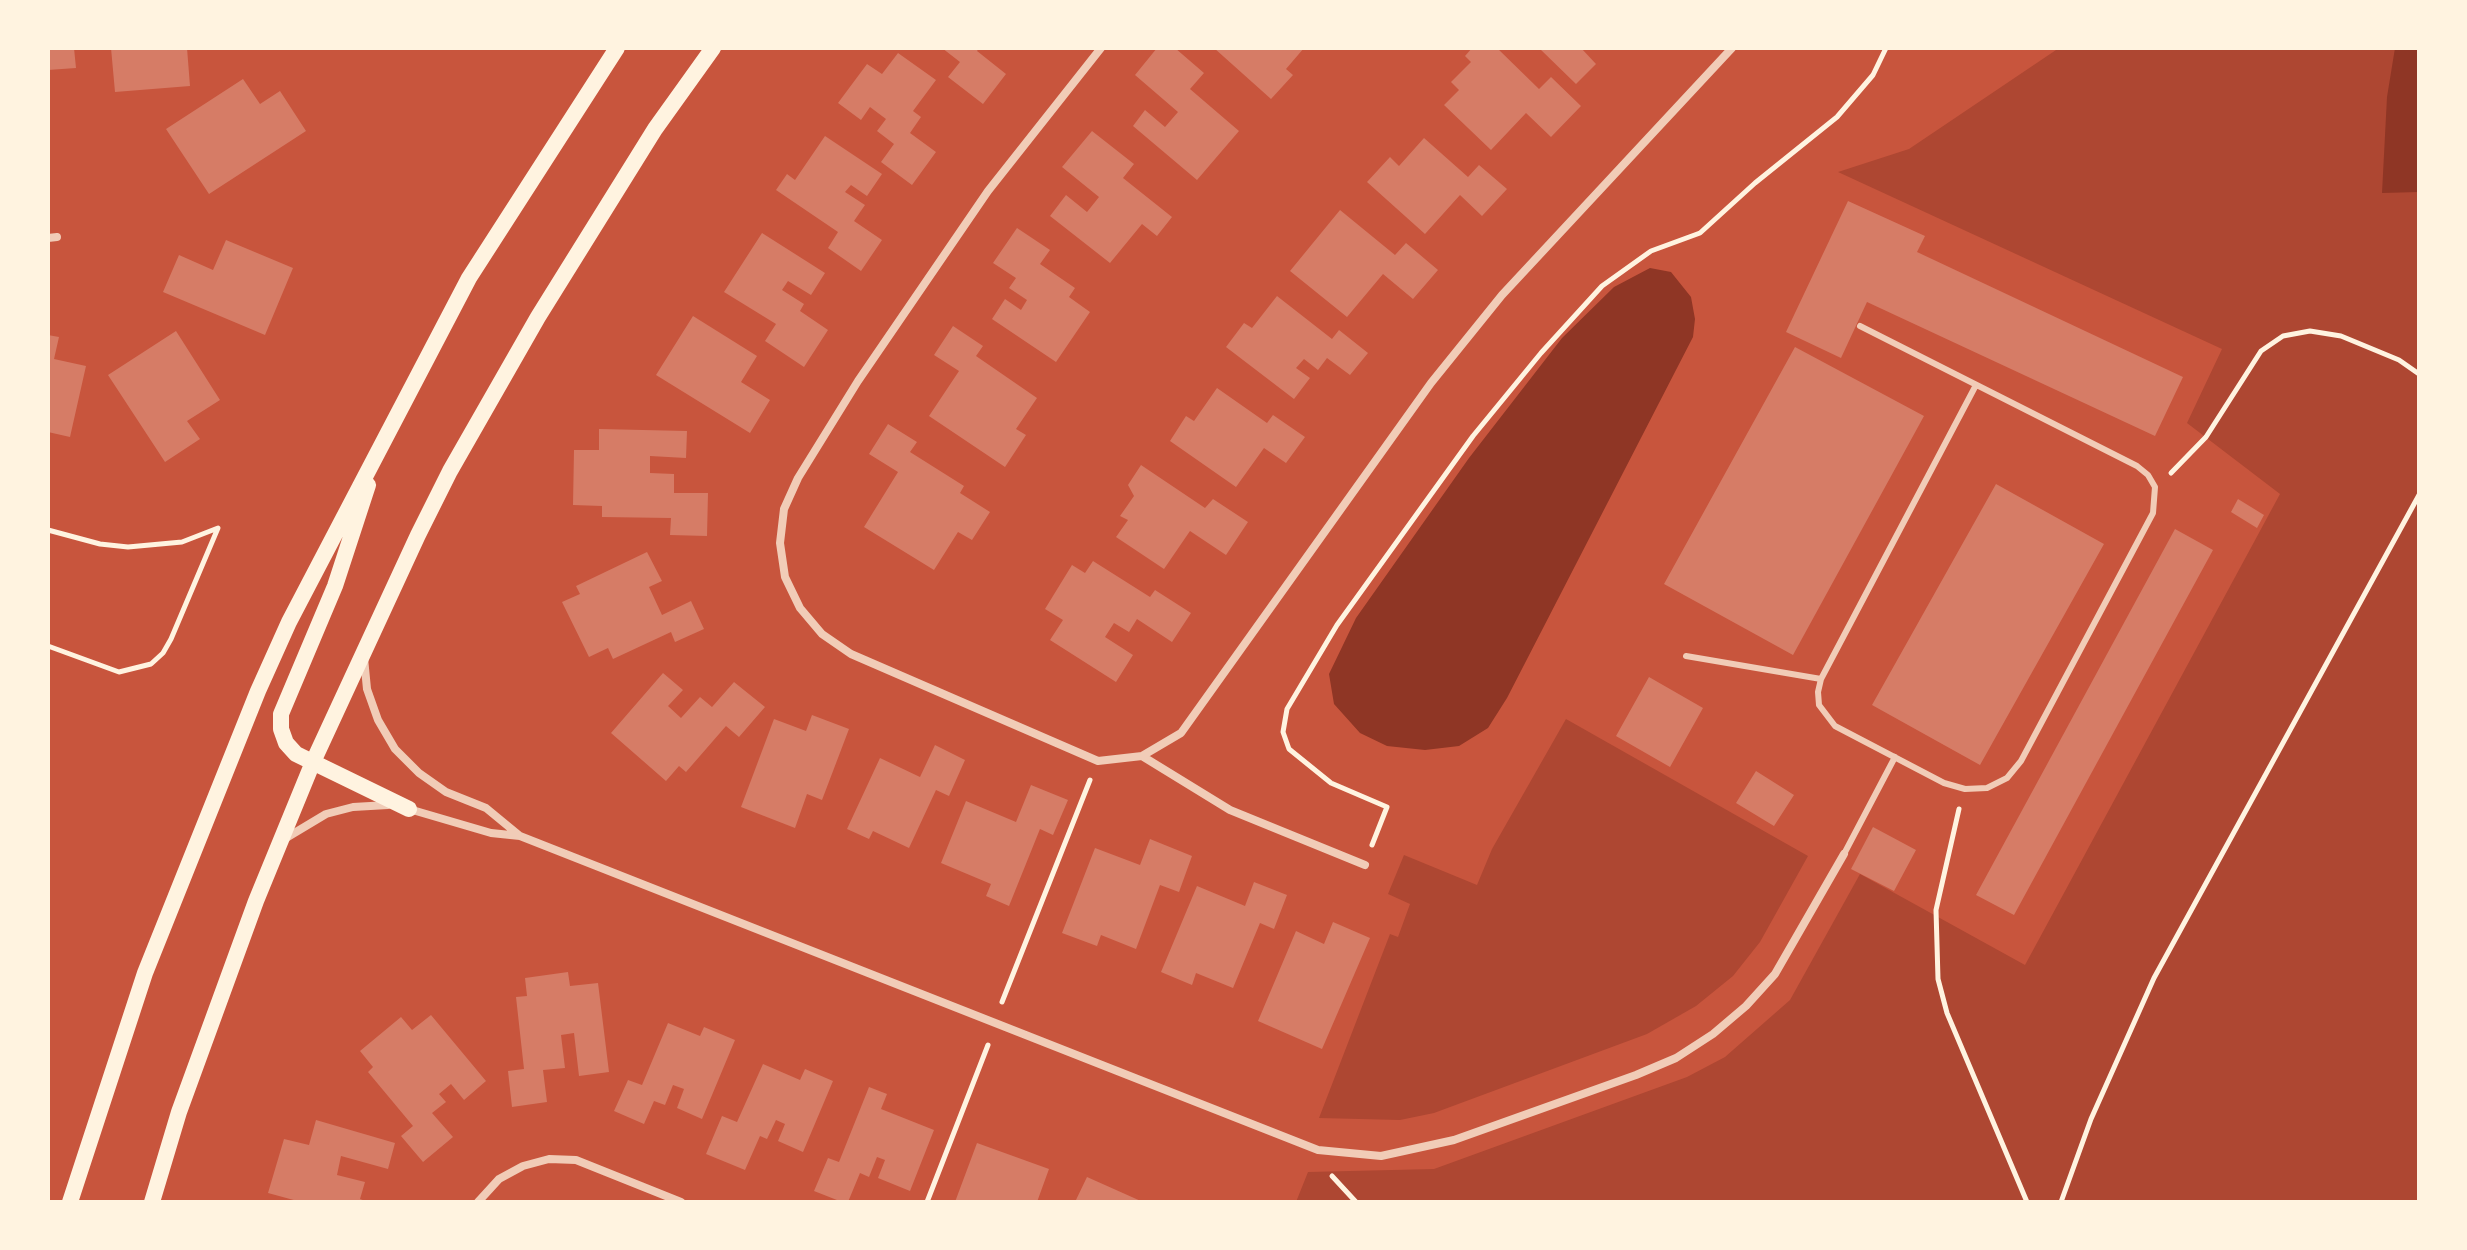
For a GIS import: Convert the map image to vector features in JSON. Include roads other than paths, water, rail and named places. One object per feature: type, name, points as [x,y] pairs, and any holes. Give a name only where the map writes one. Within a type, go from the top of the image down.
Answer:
[{"type":"main road","points":[[70,1202],[145,973],[246,719],[289,622],[469,278],[617,48]]},
{"type":"main road","points":[[152,1202],[216,1006],[279,844],[313,762],[450,471],[530,329],[655,129],[713,48]]},
{"type":"main road","points":[[380,445],[335,586],[281,714],[286,743],[296,754],[409,809]]},
{"type":"street","points":[[1101,48],[988,191],[858,381],[798,478],[784,509],[780,543],[785,577],[800,608],[831,641],[851,654],[1098,761],[1142,756],[1181,733],[1431,383],[1502,295],[1732,48]]},
{"type":"street","points":[[363,656],[367,689],[378,720],[395,749],[419,773],[446,792],[486,808],[520,836]]},
{"type":"street","points":[[1142,756],[1230,810],[1365,865]]},
{"type":"street","points":[[279,844],[300,827],[353,807],[381,804],[491,833],[520,836],[1318,1150],[1381,1156],[1418,1151],[1636,1075],[1676,1058],[1713,1034],[1746,1006],[1775,974],[1844,854]]},
{"type":"street","points":[[478,1202],[499,1179],[523,1166],[549,1159],[576,1160],[681,1202]]},
{"type":"lane","points":[[1860,326],[2137,466],[2148,475],[2155,487],[2153,513],[2021,761],[2007,778],[1987,788],[1965,789],[1944,783],[1835,726],[1825,717],[1819,705],[1821,679],[1976,385]]},
{"type":"lane","points":[[1686,656],[1821,679]]},
{"type":"lane","points":[[1844,854],[1895,757]]}]
